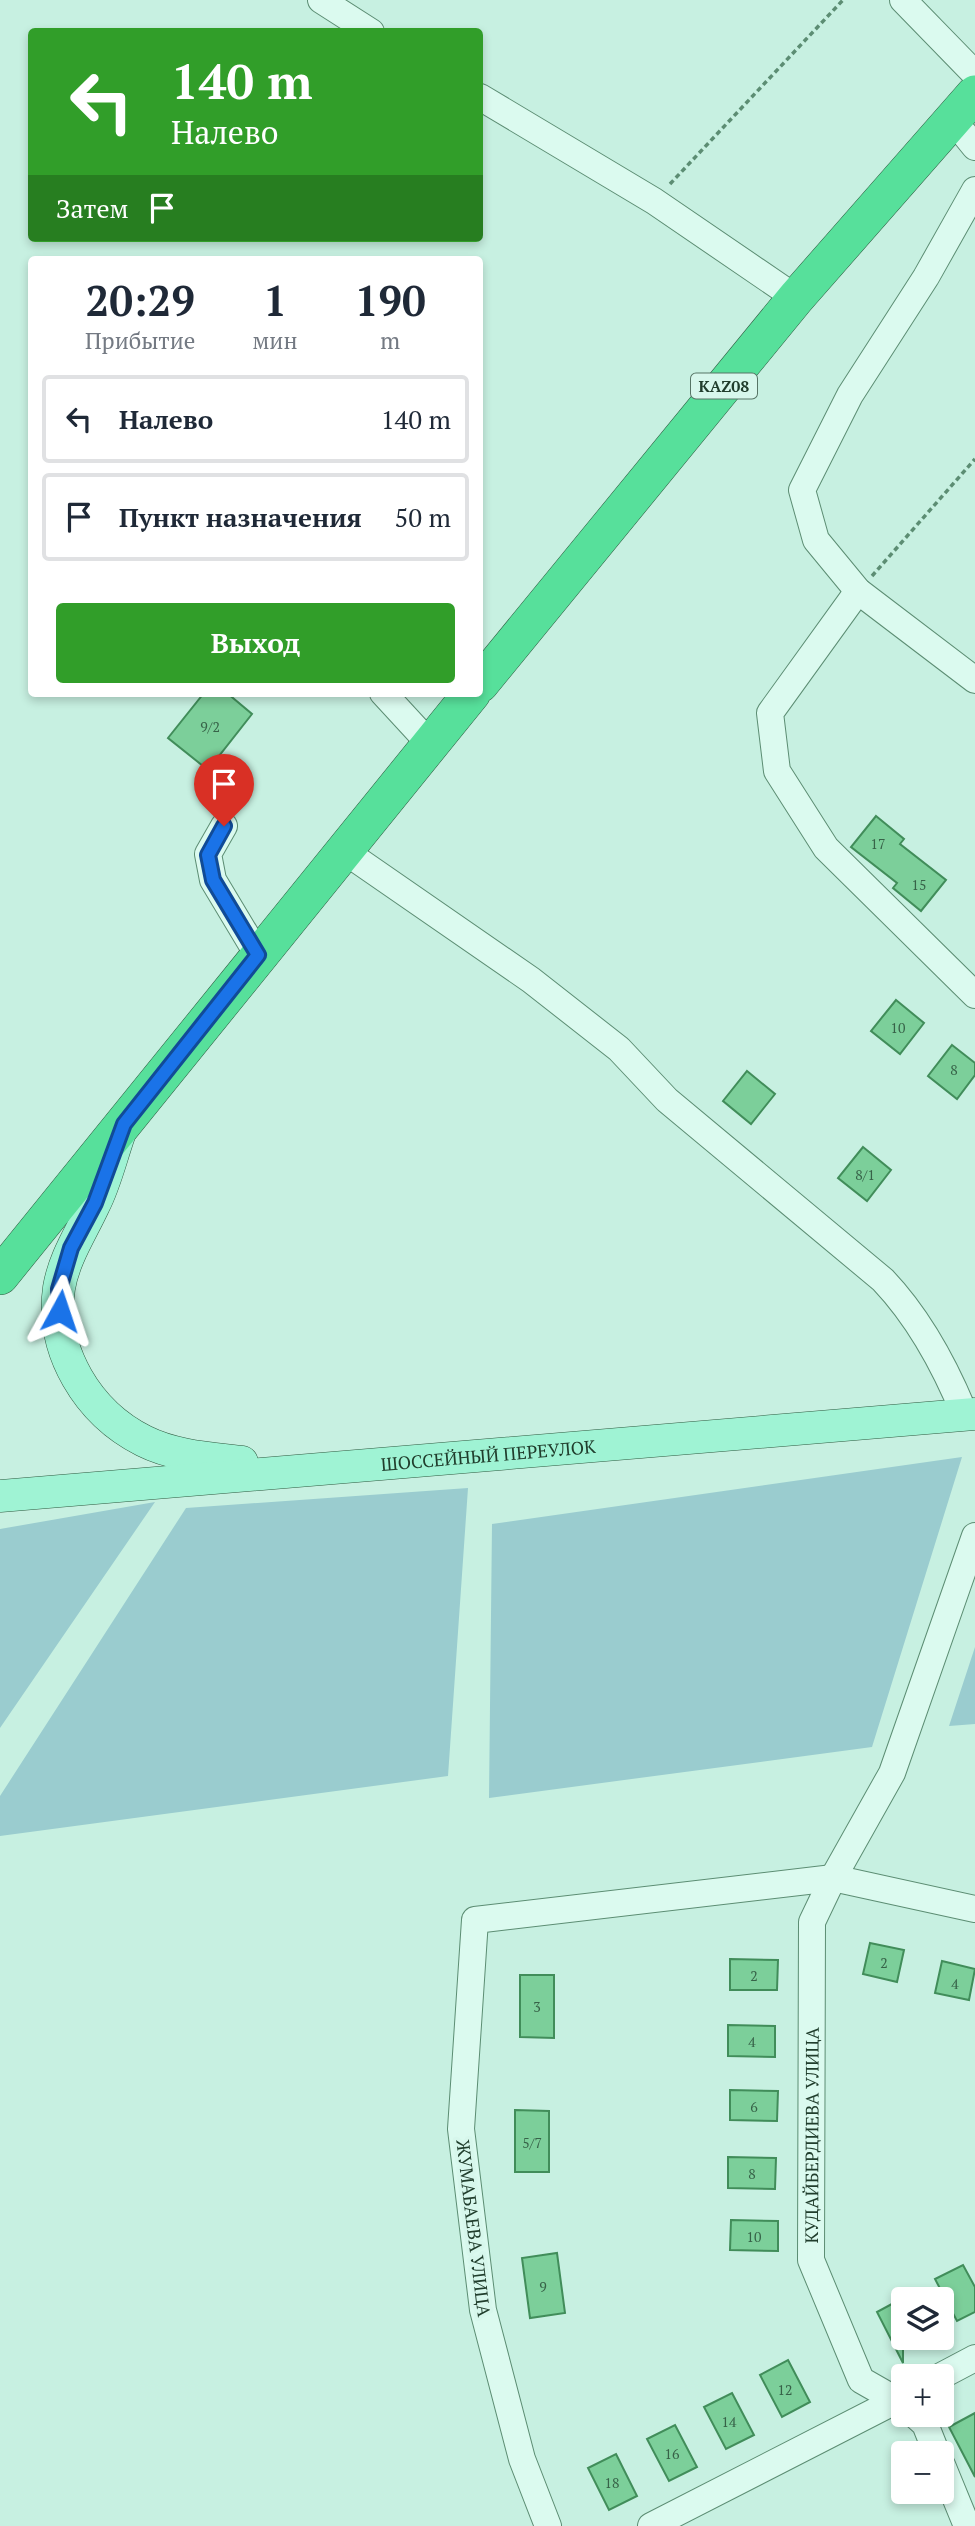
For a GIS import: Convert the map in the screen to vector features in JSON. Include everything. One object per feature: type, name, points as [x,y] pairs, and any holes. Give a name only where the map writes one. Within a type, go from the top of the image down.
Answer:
[{"type":"highway","name":"KAZ08","points":[[483,680],[796,298],[967,120]]},
{"type":"highway","points":[[0,1275],[469,697]]},
{"type":"main road","points":[[124,1124],[95,1203],[71,1248],[59,1289],[60,1334],[71,1367],[92,1401],[116,1424],[145,1442],[186,1455],[302,1470]]},
{"type":"main road","name":"ШОССЕЙНЫЙ ПЕРЕУЛОК","points":[[0,1496],[970,1415]]},
{"type":"street","points":[[321,0],[365,28]]},
{"type":"street","points":[[903,0],[975,74]]},
{"type":"street","points":[[483,99],[654,201],[796,298]]},
{"type":"street","points":[[975,190],[926,277],[850,395],[802,490],[816,540],[858,591],[975,680]]},
{"type":"street","points":[[858,591],[770,713],[777,771],[827,848],[975,995]]},
{"type":"street","points":[[387,697],[430,744]]},
{"type":"street","points":[[224,826],[208,855],[213,880],[258,955]]},
{"type":"street","points":[[343,850],[531,980],[619,1049],[667,1100],[883,1280],[905,1303],[947,1371],[970,1415]]},
{"type":"street","name":"КУДАЙБЕРДИЕВА УЛИЦА","points":[[891,2396],[861,2380],[811,2260],[812,1922],[892,1773],[975,1536]]},
{"type":"street","points":[[834,1878],[975,1909]]},
{"type":"street","name":"ЖУМАБАЕВА УЛИЦА","points":[[548,2526],[522,2459],[483,2310],[461,2129],[475,1920],[834,1878]]},
{"type":"street","points":[[954,2369],[975,2358]]},
{"type":"street","points":[[651,2526],[891,2411]]},
{"type":"street","points":[[954,2494],[967,2526]]},
{"type":"path","points":[[654,201],[843,0]]},
{"type":"path","points":[[858,591],[975,460]]},
{"type":"shaded area","points":[[962,1457],[872,1747],[489,1798],[492,1524]]},
{"type":"shaded area","points":[[468,1488],[448,1776],[0,1836],[0,1796],[186,1508]]},
{"type":"shaded area","points":[[155,1502],[0,1728],[0,1529]]},
{"type":"shaded area","points":[[975,1647],[975,1724],[949,1726]]},
{"type":"building","points":[[201,697],[232,697],[252,714],[208,770],[168,738]]},
{"type":"building","points":[[876,816],[904,839],[900,844],[946,880],[921,911],[893,888],[897,883],[851,847]]},
{"type":"building","points":[[896,1000],[924,1023],[900,1054],[871,1031]]},
{"type":"building","points":[[952,1045],[975,1063],[975,1075],[957,1099],[928,1076]]},
{"type":"building","points":[[747,1071],[775,1094],[751,1124],[723,1101]]},
{"type":"building","points":[[863,1147],[891,1170],[867,1201],[838,1178]]},
{"type":"building","points":[[870,1943],[904,1950],[897,1982],[863,1974]]},
{"type":"building","points":[[730,1959],[778,1960],[777,1990],[730,1990]]},
{"type":"building","points":[[942,1961],[975,1969],[969,2000],[935,1993]]},
{"type":"building","points":[[520,1975],[554,1975],[554,2038],[520,2037]]},
{"type":"building","points":[[728,2025],[775,2026],[775,2057],[728,2056]]},
{"type":"building","points":[[730,2090],[778,2091],[777,2121],[730,2120]]},
{"type":"building","points":[[515,2110],[549,2111],[549,2172],[515,2172]]},
{"type":"building","points":[[728,2157],[776,2158],[775,2189],[728,2188]]},
{"type":"building","points":[[731,2220],[778,2221],[778,2251],[730,2250]]},
{"type":"building","points":[[557,2253],[565,2313],[530,2318],[522,2258]]},
{"type":"building","points":[[963,2265],[975,2287],[975,2312],[957,2321],[954,2315],[954,2287],[939,2287],[935,2279]]},
{"type":"building","points":[[891,2304],[891,2339],[877,2312]]},
{"type":"building","points":[[896,2350],[903,2350],[903,2363]]},
{"type":"building","points":[[788,2360],[810,2402],[782,2417],[760,2375]]},
{"type":"building","points":[[732,2393],[754,2435],[726,2449],[704,2407]]},
{"type":"building","points":[[975,2413],[975,2477],[949,2427],[954,2427],[954,2424]]},
{"type":"building","points":[[675,2425],[697,2467],[669,2481],[647,2439]]},
{"type":"building","points":[[616,2454],[637,2496],[609,2510],[588,2468]]},
{"type":"route","points":[[60,1311],[59,1289],[71,1248],[95,1203],[124,1124],[258,955],[213,880],[208,855],[224,826]]}]
